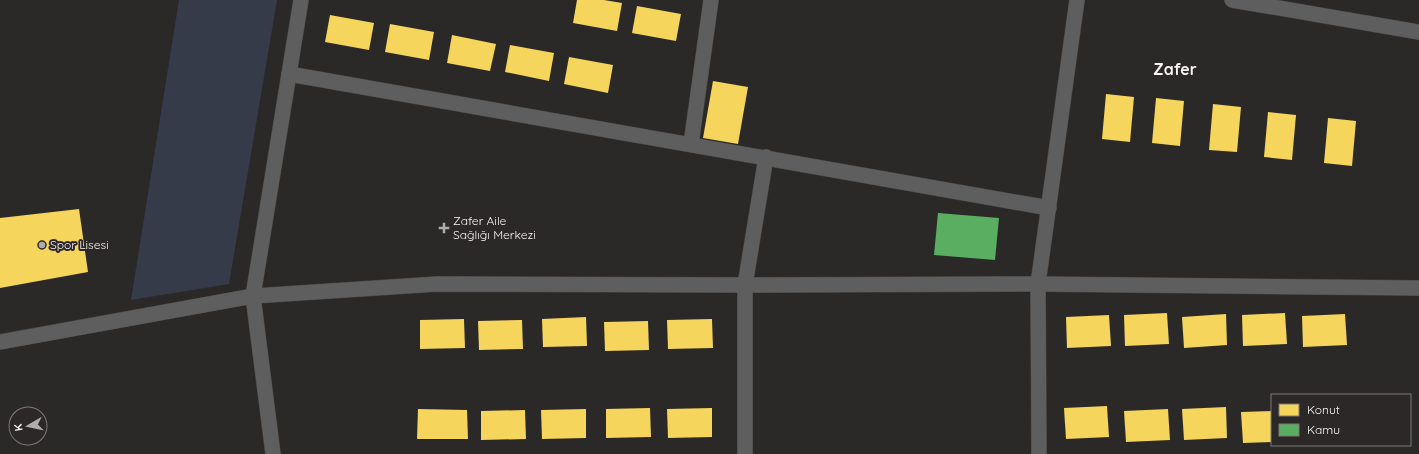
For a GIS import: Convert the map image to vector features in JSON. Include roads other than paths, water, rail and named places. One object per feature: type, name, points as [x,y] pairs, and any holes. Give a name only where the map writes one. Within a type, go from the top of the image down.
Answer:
[{"type":"street","points":[[273,454],[253,296],[301,0]]},
{"type":"street","points":[[690,144],[711,0]]},
{"type":"street","points":[[1039,454],[1038,284],[1077,0]]},
{"type":"street","points":[[1232,0],[1419,32]]},
{"type":"street","points":[[289,74],[1049,208]]},
{"type":"street","points":[[745,454],[744,285],[766,157]]},
{"type":"street","points":[[0,342],[253,296],[437,284],[1038,284],[1419,288]]},
{"type":"place","name":"Zafer Aile Sağlığı Merkezi","points":[[444,228]]},
{"type":"place","name":"Spor Lisesi","points":[[42,245]]},
{"type":"district","name":"Zafer","points":[[1175,69]]}]
